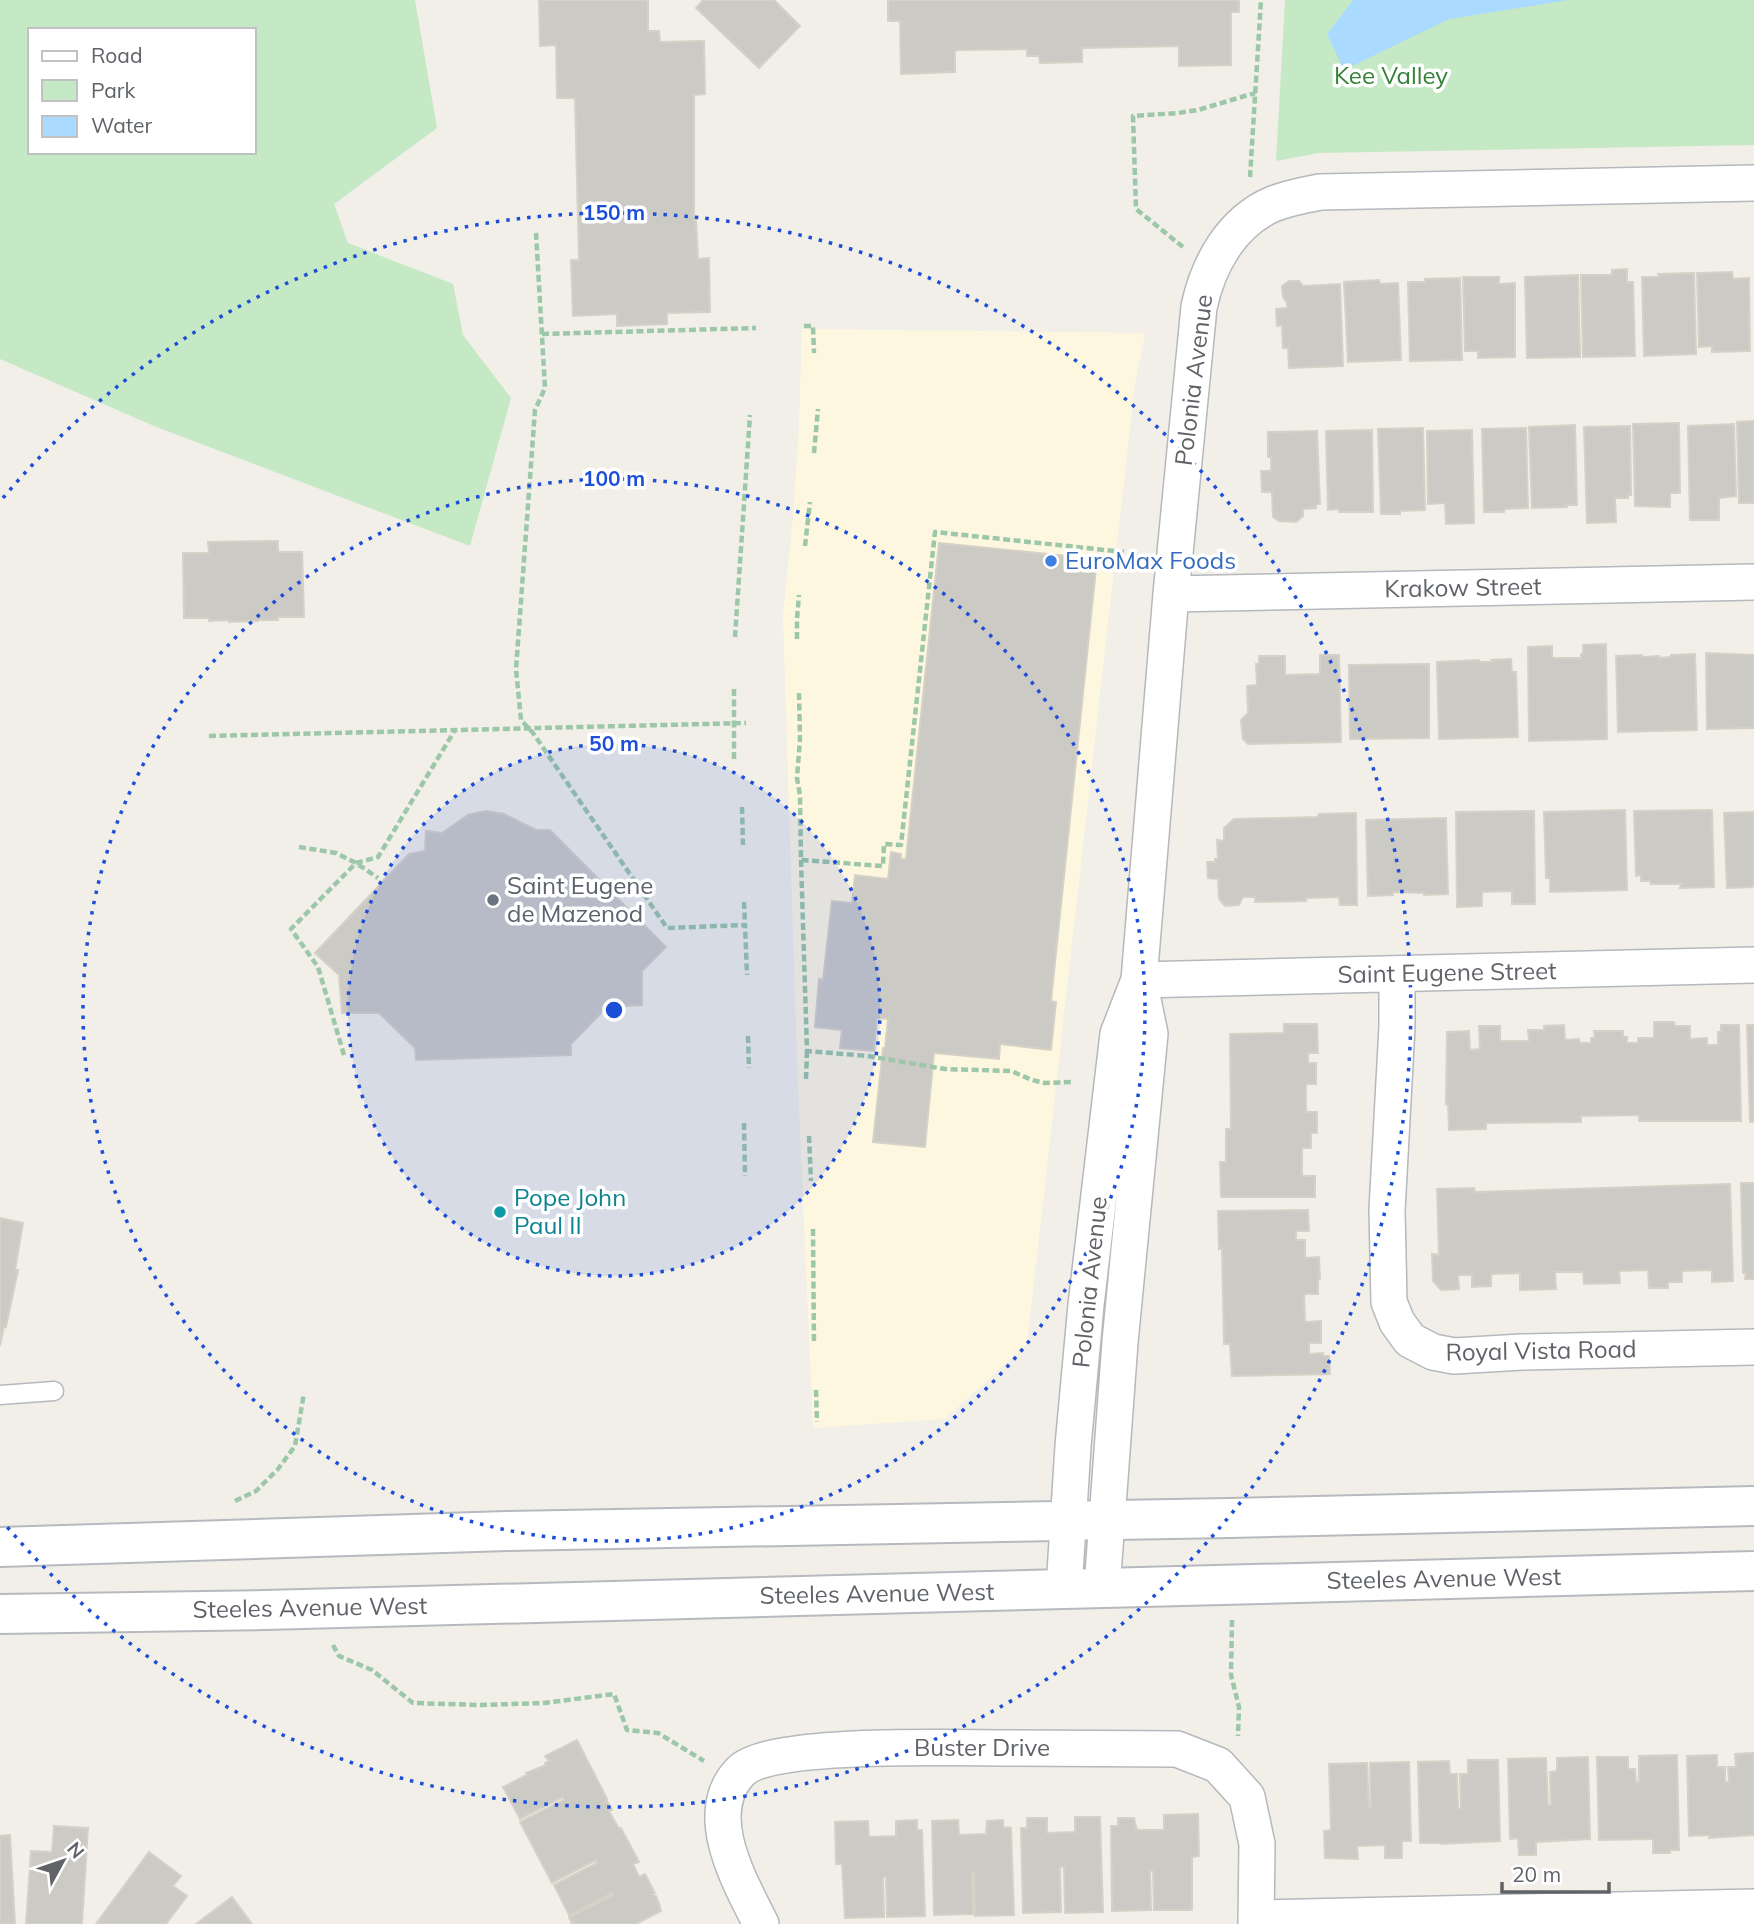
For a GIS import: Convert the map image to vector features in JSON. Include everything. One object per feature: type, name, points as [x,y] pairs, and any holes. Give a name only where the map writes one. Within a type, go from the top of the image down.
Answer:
[{"type":"main road","points":[[0,1547],[507,1531],[1754,1506]]},
{"type":"main road","name":"Steeles Avenue West","points":[[0,1614],[1754,1571]]},
{"type":"street","name":"Polonia Avenue","points":[[1102,1588],[1120,1342],[1150,1034],[1139,980],[1171,594],[1199,307],[1213,262],[1240,225],[1270,205],[1320,192],[1754,183]]},
{"type":"street","name":"Krakow Street","points":[[1171,594],[1754,582]]},
{"type":"street","name":"Saint Eugene Street","points":[[1139,980],[1754,965]]},
{"type":"street","name":"Royal Vista Road","points":[[1397,974],[1397,1027],[1387,1210],[1389,1302],[1397,1322],[1410,1340],[1433,1352],[1454,1356],[1754,1347]]},
{"type":"street","name":"Polonia Avenue","points":[[1064,1589],[1086,1306],[1118,1034],[1139,980]]},
{"type":"street","name":"Buster Drive","points":[[735,1779],[741,1770],[763,1759],[814,1751],[885,1748],[1177,1749],[1218,1765],[1247,1797],[1257,1844],[1256,1921]]},
{"type":"street","points":[[735,1779],[724,1800],[723,1824],[734,1869],[761,1924]]},
{"type":"street","points":[[1256,1921],[1754,1907]]},
{"type":"lane","points":[[0,1395],[54,1391]]},
{"type":"path","points":[[1250,178],[1261,0]]},
{"type":"path","points":[[1183,247],[1136,209],[1133,116],[1198,110],[1255,93]]},
{"type":"path","points":[[536,233],[545,388],[535,410],[516,669],[521,720],[667,928],[745,925]]},
{"type":"path","points":[[804,326],[813,326],[814,353]]},
{"type":"path","points":[[542,334],[756,328]]},
{"type":"path","points":[[814,453],[818,409]]},
{"type":"path","points":[[734,637],[750,415]]},
{"type":"path","points":[[806,546],[810,502]]},
{"type":"path","points":[[801,860],[883,866],[884,844],[901,845],[935,531],[1124,552]]},
{"type":"path","points":[[797,639],[799,595]]},
{"type":"path","points":[[734,689],[734,759]]},
{"type":"path","points":[[799,693],[797,778],[800,794],[806,1079]]},
{"type":"path","points":[[209,736],[746,723]]},
{"type":"path","points":[[791,723],[799,723]]},
{"type":"path","points":[[344,1055],[318,967],[290,929],[356,863],[378,858],[455,730]]},
{"type":"path","points":[[742,807],[743,845]]},
{"type":"path","points":[[299,847],[336,853],[378,878]]},
{"type":"path","points":[[744,902],[747,975]]},
{"type":"path","points":[[748,1036],[749,1068]]},
{"type":"path","points":[[807,1051],[868,1056],[944,1069],[1011,1072],[1045,1083],[1071,1082]]},
{"type":"path","points":[[744,1123],[745,1176]]},
{"type":"path","points":[[809,1136],[811,1181]]},
{"type":"path","points":[[813,1229],[814,1344]]},
{"type":"path","points":[[816,1391],[817,1422]]},
{"type":"path","points":[[239,1540],[232,1502],[256,1491],[278,1469],[295,1446],[304,1393]]},
{"type":"path","points":[[317,1608],[339,1656],[372,1670],[413,1703],[544,1703],[614,1694],[627,1730],[658,1733],[735,1779]]},
{"type":"path","points":[[1232,1613],[1231,1675],[1239,1707],[1236,1786]]},
{"type":"shaded area","points":[[802,329],[1145,333],[1135,383],[1027,1344],[945,1419],[813,1428],[797,1063],[783,615],[793,518]]},
{"type":"green space","points":[[0,0],[415,0],[437,128],[334,204],[348,243],[453,284],[463,335],[511,398],[470,546],[154,426],[0,359]]},
{"type":"green space","name":"Kee Valley","points":[[1285,0],[1754,0],[1754,145],[1319,153],[1276,161]]},
{"type":"water","points":[[1353,0],[1569,0],[1449,19],[1344,70],[1327,34]]},
{"type":"building","points":[[539,0],[648,0],[648,31],[659,31],[660,42],[704,41],[705,94],[694,95],[694,220],[698,259],[709,258],[710,312],[667,313],[667,324],[617,326],[617,314],[573,316],[571,260],[579,260],[575,98],[557,98],[556,45],[540,46]]},
{"type":"building","points":[[703,0],[774,0],[800,26],[759,68],[696,8]]},
{"type":"building","points":[[888,0],[1239,0],[1239,12],[1231,12],[1231,65],[1179,66],[1179,46],[1082,48],[1082,62],[1040,63],[1039,56],[1027,56],[1027,49],[959,50],[955,51],[955,72],[901,74],[900,21],[888,21]]},
{"type":"building","points":[[1627,269],[1627,282],[1633,282],[1635,356],[1583,357],[1581,275],[1612,275],[1612,270]]},
{"type":"building","points":[[1732,272],[1733,279],[1749,278],[1750,351],[1712,352],[1712,346],[1699,347],[1697,273]]},
{"type":"building","points":[[1694,273],[1696,354],[1644,356],[1642,277]]},
{"type":"building","points":[[1578,275],[1580,357],[1527,358],[1525,277]]},
{"type":"building","points":[[1463,277],[1499,277],[1499,284],[1515,283],[1515,357],[1478,358],[1478,351],[1465,351]]},
{"type":"building","points":[[1460,278],[1462,360],[1410,361],[1408,282]]},
{"type":"building","points":[[1379,280],[1380,284],[1398,283],[1401,360],[1348,362],[1344,282]]},
{"type":"building","points":[[1289,281],[1299,281],[1303,286],[1340,284],[1343,366],[1289,368],[1288,348],[1283,348],[1282,325],[1277,326],[1276,309],[1287,308],[1282,286]]},
{"type":"building","points":[[1754,421],[1754,503],[1739,503],[1737,422]]},
{"type":"building","points":[[1679,423],[1680,493],[1670,493],[1670,507],[1635,506],[1633,424]]},
{"type":"building","points":[[1734,424],[1736,496],[1719,498],[1719,520],[1690,520],[1688,426]]},
{"type":"building","points":[[1575,425],[1577,505],[1532,508],[1529,427]]},
{"type":"building","points":[[1630,426],[1631,495],[1628,495],[1628,498],[1615,498],[1616,522],[1587,523],[1584,427]]},
{"type":"building","points":[[1423,428],[1425,510],[1381,514],[1378,429]]},
{"type":"building","points":[[1526,428],[1528,508],[1484,512],[1482,429]]},
{"type":"building","points":[[1372,430],[1373,512],[1328,510],[1326,431]]},
{"type":"building","points":[[1472,430],[1474,523],[1446,524],[1445,503],[1428,504],[1427,431]]},
{"type":"building","points":[[1317,431],[1320,504],[1316,504],[1316,508],[1303,509],[1303,516],[1296,522],[1279,521],[1273,517],[1272,492],[1262,492],[1261,471],[1271,471],[1268,432]]},
{"type":"building","points":[[278,541],[278,552],[302,552],[304,617],[229,622],[209,621],[209,618],[184,618],[183,553],[209,553],[208,542]]},
{"type":"building","points":[[939,543],[1097,559],[1051,1001],[1056,1002],[1051,1050],[1000,1044],[999,1059],[934,1053],[925,1147],[873,1142],[888,1019],[877,1018],[874,1051],[840,1048],[842,1030],[815,1027],[819,979],[823,980],[832,901],[852,903],[855,875],[888,879],[891,852],[901,854],[901,859],[906,859]]},
{"type":"building","points":[[1606,644],[1607,739],[1529,741],[1528,647],[1552,646],[1552,658],[1581,658],[1583,645]]},
{"type":"building","points":[[1706,653],[1754,655],[1754,728],[1707,729]]},
{"type":"building","points":[[1695,654],[1697,730],[1618,732],[1616,656],[1642,655],[1659,658]]},
{"type":"building","points":[[1320,655],[1339,655],[1341,742],[1248,744],[1243,739],[1241,720],[1248,713],[1247,686],[1257,685],[1256,664],[1259,664],[1259,656],[1285,656],[1285,675],[1320,674]]},
{"type":"building","points":[[1511,659],[1512,672],[1516,672],[1518,737],[1439,739],[1437,662],[1492,662],[1491,660]]},
{"type":"building","points":[[1429,664],[1429,738],[1350,739],[1349,665]]},
{"type":"building","points":[[1625,810],[1627,890],[1550,892],[1550,878],[1546,878],[1544,812]]},
{"type":"building","points":[[1712,810],[1714,887],[1680,888],[1681,884],[1651,884],[1650,881],[1641,881],[1641,875],[1636,876],[1634,811]]},
{"type":"building","name":"Saint Eugene de Mazenod","points":[[486,811],[504,814],[536,830],[550,830],[666,947],[642,971],[642,1005],[607,1007],[571,1044],[571,1055],[416,1060],[415,1048],[379,1013],[342,1013],[339,975],[315,953],[409,854],[425,851],[426,831],[442,833],[468,815]]},
{"type":"building","points":[[1534,811],[1535,904],[1512,904],[1512,891],[1482,892],[1482,906],[1457,907],[1456,812]]},
{"type":"building","points":[[1754,812],[1754,884],[1752,887],[1727,888],[1724,813]]},
{"type":"building","points":[[1356,813],[1357,905],[1340,905],[1339,897],[1255,902],[1255,897],[1243,897],[1239,905],[1225,906],[1219,899],[1218,879],[1208,878],[1207,862],[1215,862],[1215,859],[1218,859],[1217,840],[1224,841],[1224,828],[1234,819],[1318,817],[1319,814]]},
{"type":"building","points":[[1446,818],[1448,894],[1393,892],[1393,895],[1368,896],[1366,820]]},
{"type":"building","points":[[1654,1022],[1674,1022],[1675,1026],[1690,1026],[1690,1039],[1707,1038],[1707,1045],[1718,1045],[1721,1025],[1739,1025],[1741,1121],[1639,1121],[1639,1115],[1581,1116],[1581,1122],[1486,1123],[1486,1129],[1449,1130],[1448,1103],[1446,1104],[1447,1032],[1469,1031],[1470,1050],[1480,1049],[1479,1026],[1500,1026],[1500,1041],[1529,1041],[1528,1030],[1544,1030],[1544,1026],[1564,1025],[1565,1040],[1579,1039],[1580,1043],[1591,1043],[1591,1038],[1595,1038],[1594,1031],[1623,1031],[1627,1043],[1638,1043],[1638,1038],[1654,1038]]},
{"type":"building","points":[[1284,1024],[1317,1024],[1318,1053],[1308,1053],[1308,1063],[1316,1063],[1316,1084],[1306,1084],[1306,1112],[1317,1112],[1317,1133],[1311,1133],[1311,1148],[1302,1148],[1302,1176],[1315,1176],[1315,1197],[1221,1197],[1220,1162],[1226,1162],[1226,1129],[1231,1129],[1230,1034],[1284,1033]]},
{"type":"building","points":[[1747,1025],[1754,1025],[1754,1122],[1750,1122]]},
{"type":"building","points":[[1741,1183],[1754,1183],[1754,1279],[1745,1279],[1746,1273],[1743,1273]]},
{"type":"building","points":[[1730,1184],[1733,1281],[1712,1282],[1712,1270],[1682,1271],[1682,1282],[1668,1282],[1668,1288],[1649,1288],[1648,1270],[1619,1271],[1620,1283],[1584,1284],[1583,1272],[1555,1272],[1556,1289],[1520,1290],[1520,1273],[1491,1274],[1491,1286],[1472,1287],[1472,1275],[1458,1275],[1459,1289],[1441,1290],[1433,1281],[1432,1254],[1439,1255],[1437,1189],[1474,1188],[1475,1192]]},
{"type":"building","points":[[1308,1210],[1309,1231],[1296,1231],[1296,1240],[1305,1240],[1305,1258],[1319,1257],[1320,1279],[1318,1294],[1304,1294],[1305,1322],[1321,1321],[1321,1343],[1309,1343],[1309,1354],[1323,1353],[1323,1356],[1329,1356],[1330,1374],[1232,1376],[1230,1344],[1224,1344],[1222,1248],[1219,1249],[1218,1211]]},
{"type":"building","points":[[0,1218],[23,1223],[15,1270],[18,1270],[0,1346]]},
{"type":"building","points":[[577,1740],[607,1799],[605,1802],[607,1801],[612,1810],[609,1811],[639,1862],[633,1864],[639,1877],[645,1874],[660,1906],[661,1911],[636,1924],[572,1924],[569,1917],[613,1895],[612,1893],[569,1915],[554,1885],[597,1863],[596,1860],[552,1883],[520,1822],[564,1800],[563,1797],[520,1819],[503,1787],[546,1765],[549,1761],[545,1756]]},
{"type":"building","points":[[1754,1753],[1754,1835],[1709,1838],[1710,1835],[1689,1836],[1687,1756],[1717,1755],[1717,1767],[1725,1767],[1725,1782],[1729,1782],[1728,1767],[1736,1767],[1735,1754]]},
{"type":"building","points":[[1677,1755],[1679,1850],[1653,1853],[1653,1839],[1599,1840],[1597,1757],[1628,1757],[1628,1769],[1635,1769],[1636,1782],[1639,1782],[1639,1756]]},
{"type":"building","points":[[1588,1757],[1590,1839],[1536,1842],[1536,1855],[1519,1855],[1518,1838],[1510,1839],[1508,1759],[1546,1758],[1548,1805],[1551,1805],[1550,1772],[1557,1771],[1557,1758]]},
{"type":"building","points":[[1468,1760],[1498,1760],[1500,1841],[1420,1843],[1418,1762],[1449,1761],[1450,1774],[1457,1774],[1458,1809],[1461,1808],[1460,1774],[1468,1774]]},
{"type":"building","points":[[1409,1762],[1411,1841],[1402,1841],[1402,1858],[1385,1858],[1385,1845],[1357,1846],[1358,1859],[1325,1858],[1324,1831],[1331,1830],[1329,1764],[1367,1763],[1371,1808],[1370,1763]]},
{"type":"building","points":[[1198,1814],[1199,1856],[1192,1857],[1192,1910],[1154,1910],[1153,1871],[1150,1871],[1151,1910],[1112,1911],[1111,1826],[1118,1826],[1118,1818],[1134,1818],[1137,1830],[1164,1830],[1164,1815]]},
{"type":"building","points":[[1075,1817],[1100,1817],[1103,1912],[1065,1913],[1064,1867],[1060,1867],[1061,1912],[1023,1913],[1021,1828],[1027,1828],[1027,1818],[1047,1818],[1047,1833],[1075,1832]]},
{"type":"building","points":[[917,1820],[917,1830],[922,1830],[925,1916],[887,1917],[886,1877],[883,1877],[884,1917],[845,1918],[842,1864],[836,1864],[835,1822],[868,1821],[869,1837],[896,1836],[896,1821]]},
{"type":"building","points":[[958,1820],[959,1835],[986,1834],[987,1821],[1003,1820],[1003,1827],[1011,1828],[1014,1915],[975,1916],[972,1873],[973,1914],[934,1915],[932,1821]]},
{"type":"building","points":[[54,1826],[88,1828],[82,1924],[26,1924],[31,1851],[52,1852]]},
{"type":"building","points":[[10,1835],[15,1924],[0,1924],[0,1836]]},
{"type":"building","points":[[149,1852],[181,1876],[173,1886],[187,1896],[166,1924],[96,1924]]},
{"type":"building","points":[[232,1897],[252,1924],[196,1924]]},
{"type":"place","name":"EuroMax Foods","points":[[1051,561]]},
{"type":"place","name":"Saint Eugene de Mazenod","points":[[493,900]]},
{"type":"place","name":"Pope John Paul II","points":[[500,1212]]}]
